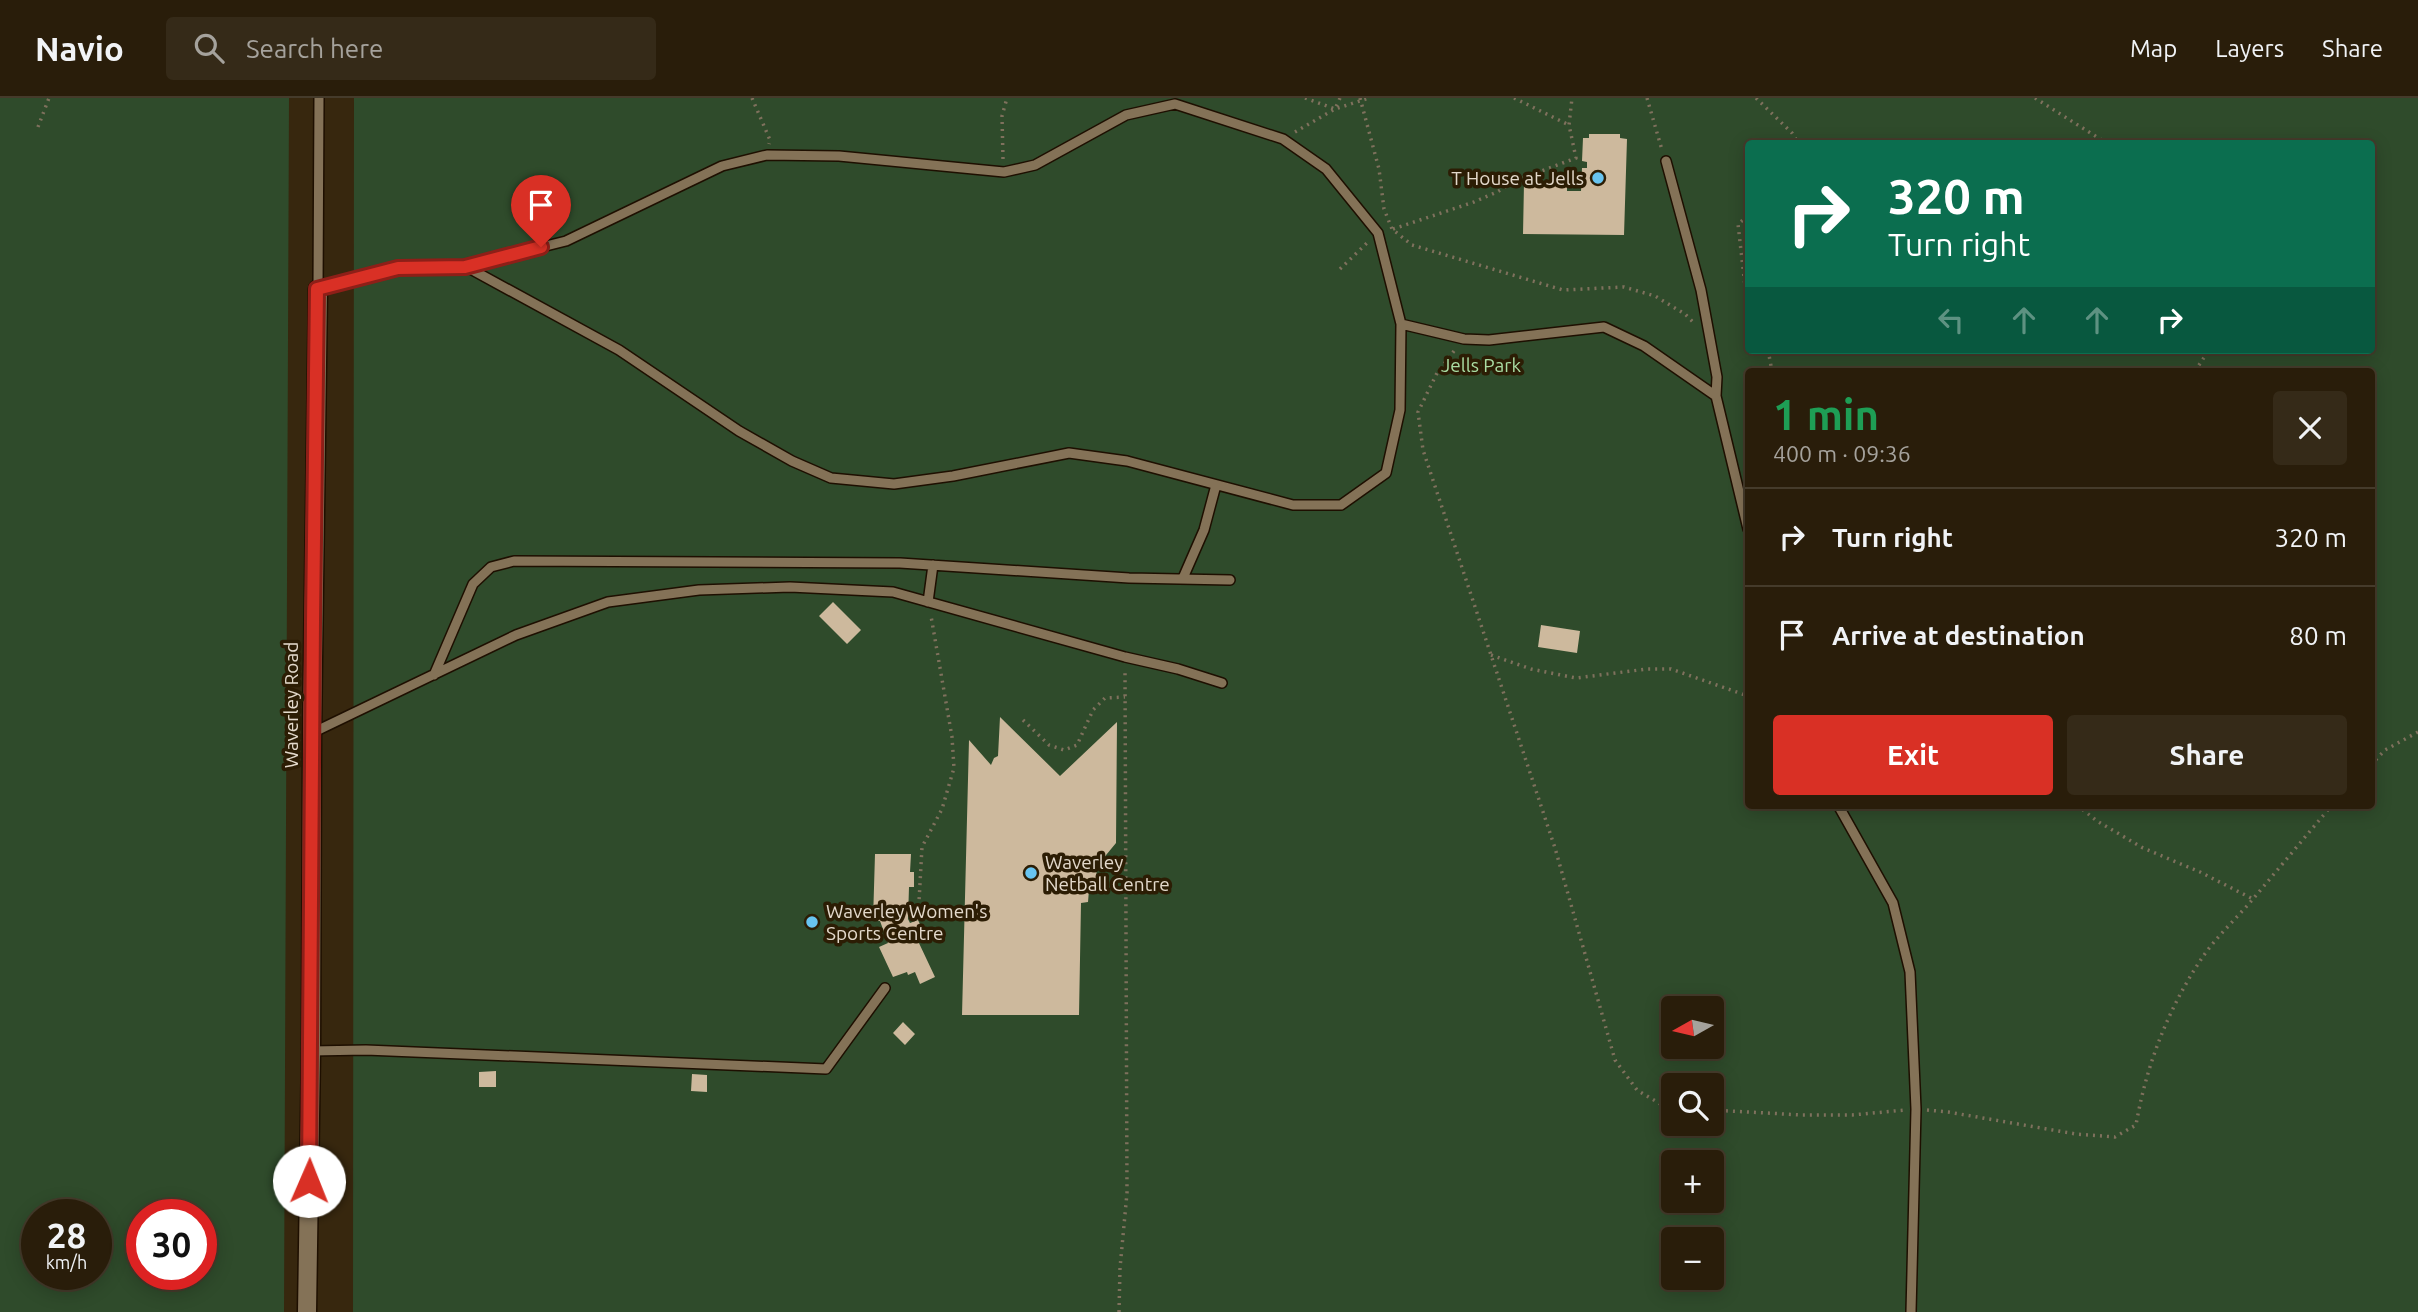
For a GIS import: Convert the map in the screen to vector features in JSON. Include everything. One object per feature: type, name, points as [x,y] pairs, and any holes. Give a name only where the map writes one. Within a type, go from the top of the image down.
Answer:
[{"type":"street","name":"Waverley Road","points":[[307,1312],[317,289]]},
{"type":"lane","name":"Waverley Road","points":[[317,289],[319,98]]},
{"type":"lane","points":[[317,289],[398,268],[465,267],[566,240],[722,166],[767,155],[839,156],[1004,172],[1035,165],[1126,115],[1175,104],[1283,139],[1326,169],[1378,233],[1401,324],[1400,410],[1385,472],[1340,505],[1293,505],[1128,461],[1069,453],[953,476],[894,484],[831,478],[792,461],[739,431],[618,350],[465,267]]},
{"type":"lane","points":[[1666,161],[1701,290],[1717,377],[1716,396],[1745,517]]},
{"type":"lane","points":[[1401,324],[1464,339],[1489,340],[1604,327],[1644,346],[1716,396]]},
{"type":"lane","points":[[1184,578],[1204,530],[1216,485]]},
{"type":"lane","points":[[434,675],[473,584],[491,567],[514,561],[887,562],[1129,579],[1230,580]]},
{"type":"lane","points":[[928,602],[933,565]]},
{"type":"lane","points":[[312,733],[516,635],[608,602],[699,590],[790,587],[893,592],[1222,683]]},
{"type":"lane","points":[[1840,809],[1893,903],[1910,972],[1916,1109],[1910,1312]]},
{"type":"lane","points":[[311,1051],[366,1050],[826,1069],[884,988]]},
{"type":"path","points":[[38,127],[49,98]]},
{"type":"path","points":[[751,98],[770,140],[767,155]]},
{"type":"path","points":[[1004,172],[1002,116],[1007,98]]},
{"type":"path","points":[[1305,98],[1335,109]]},
{"type":"path","points":[[1335,109],[1340,98]]},
{"type":"path","points":[[1283,139],[1335,109],[1369,98]]},
{"type":"path","points":[[1514,98],[1569,125]]},
{"type":"path","points":[[1340,269],[1378,233],[1474,202],[1515,181],[1576,158],[1569,125],[1572,98]]},
{"type":"path","points":[[1647,98],[1666,161]]},
{"type":"path","points":[[1756,98],[1793,133],[1797,140]]},
{"type":"path","points":[[2035,98],[2102,140]]},
{"type":"path","points":[[1360,99],[1379,169],[1384,209],[1392,229],[1412,245],[1563,290],[1624,287],[1655,296],[1685,314],[1710,338]]},
{"type":"path","points":[[1745,218],[1738,224],[1745,286]]},
{"type":"path","points":[[1464,339],[1437,373],[1418,412],[1423,450],[1555,848],[1615,1060],[1637,1090],[1661,1104]]},
{"type":"path","points":[[918,920],[922,847],[942,810],[954,768],[952,737],[928,602]]},
{"type":"path","points":[[1491,655],[1531,669],[1576,678],[1647,669],[1671,669],[1745,695]]},
{"type":"path","points":[[1119,1312],[1127,1193],[1125,657]]},
{"type":"path","points":[[1023,720],[1049,745],[1064,750],[1077,745],[1093,710],[1105,698],[1125,697]]},
{"type":"path","points":[[2375,761],[2385,750],[2418,732]]},
{"type":"path","points":[[2082,809],[2143,848],[2200,872],[2253,900]]},
{"type":"path","points":[[1724,1111],[1852,1115],[1916,1109],[2076,1134],[2115,1137],[2136,1125],[2143,1085],[2162,1032],[2200,959],[2329,809]]},
{"type":"green space","points":[[0,98],[289,98],[284,1312],[0,1312]]},
{"type":"green space","name":"Jells Park","points":[[354,98],[2418,98],[2418,1312],[353,1312]]},
{"type":"building","points":[[1589,134],[1620,134],[1620,138],[1627,139],[1624,235],[1523,234],[1524,183],[1567,183],[1567,191],[1581,191],[1582,168],[1587,168],[1587,162],[1582,161],[1583,138],[1589,138]]},
{"type":"building","points":[[833,602],[861,630],[847,644],[819,616]]},
{"type":"building","points":[[1541,625],[1580,631],[1577,653],[1538,647]]},
{"type":"building","name":"Waverley Netball Centre","points":[[1000,717],[1060,776],[1117,722],[1116,843],[1097,866],[1096,880],[1089,890],[1088,902],[1081,903],[1079,1015],[962,1015],[969,740],[991,765],[998,756]]},
{"type":"building","points":[[875,854],[911,854],[910,872],[914,872],[914,887],[909,887],[908,919],[910,923],[918,920],[926,937],[918,941],[935,977],[920,984],[915,972],[893,977],[879,947],[888,943],[880,921],[873,921]]},
{"type":"building","points":[[903,1022],[915,1034],[905,1045],[893,1033]]},
{"type":"building","points":[[496,1071],[496,1087],[479,1087],[479,1072]]},
{"type":"building","points":[[692,1074],[707,1075],[707,1092],[691,1091]]},
{"type":"place","name":"T House at Jells","points":[[1598,178]]},
{"type":"place","name":"Waverley Netball Centre","points":[[1031,873]]},
{"type":"place","name":"Waverley Women's Sports Centre","points":[[812,922]]},
{"type":"route","points":[[309,1181],[317,289],[398,268],[465,267],[541,247]]}]
